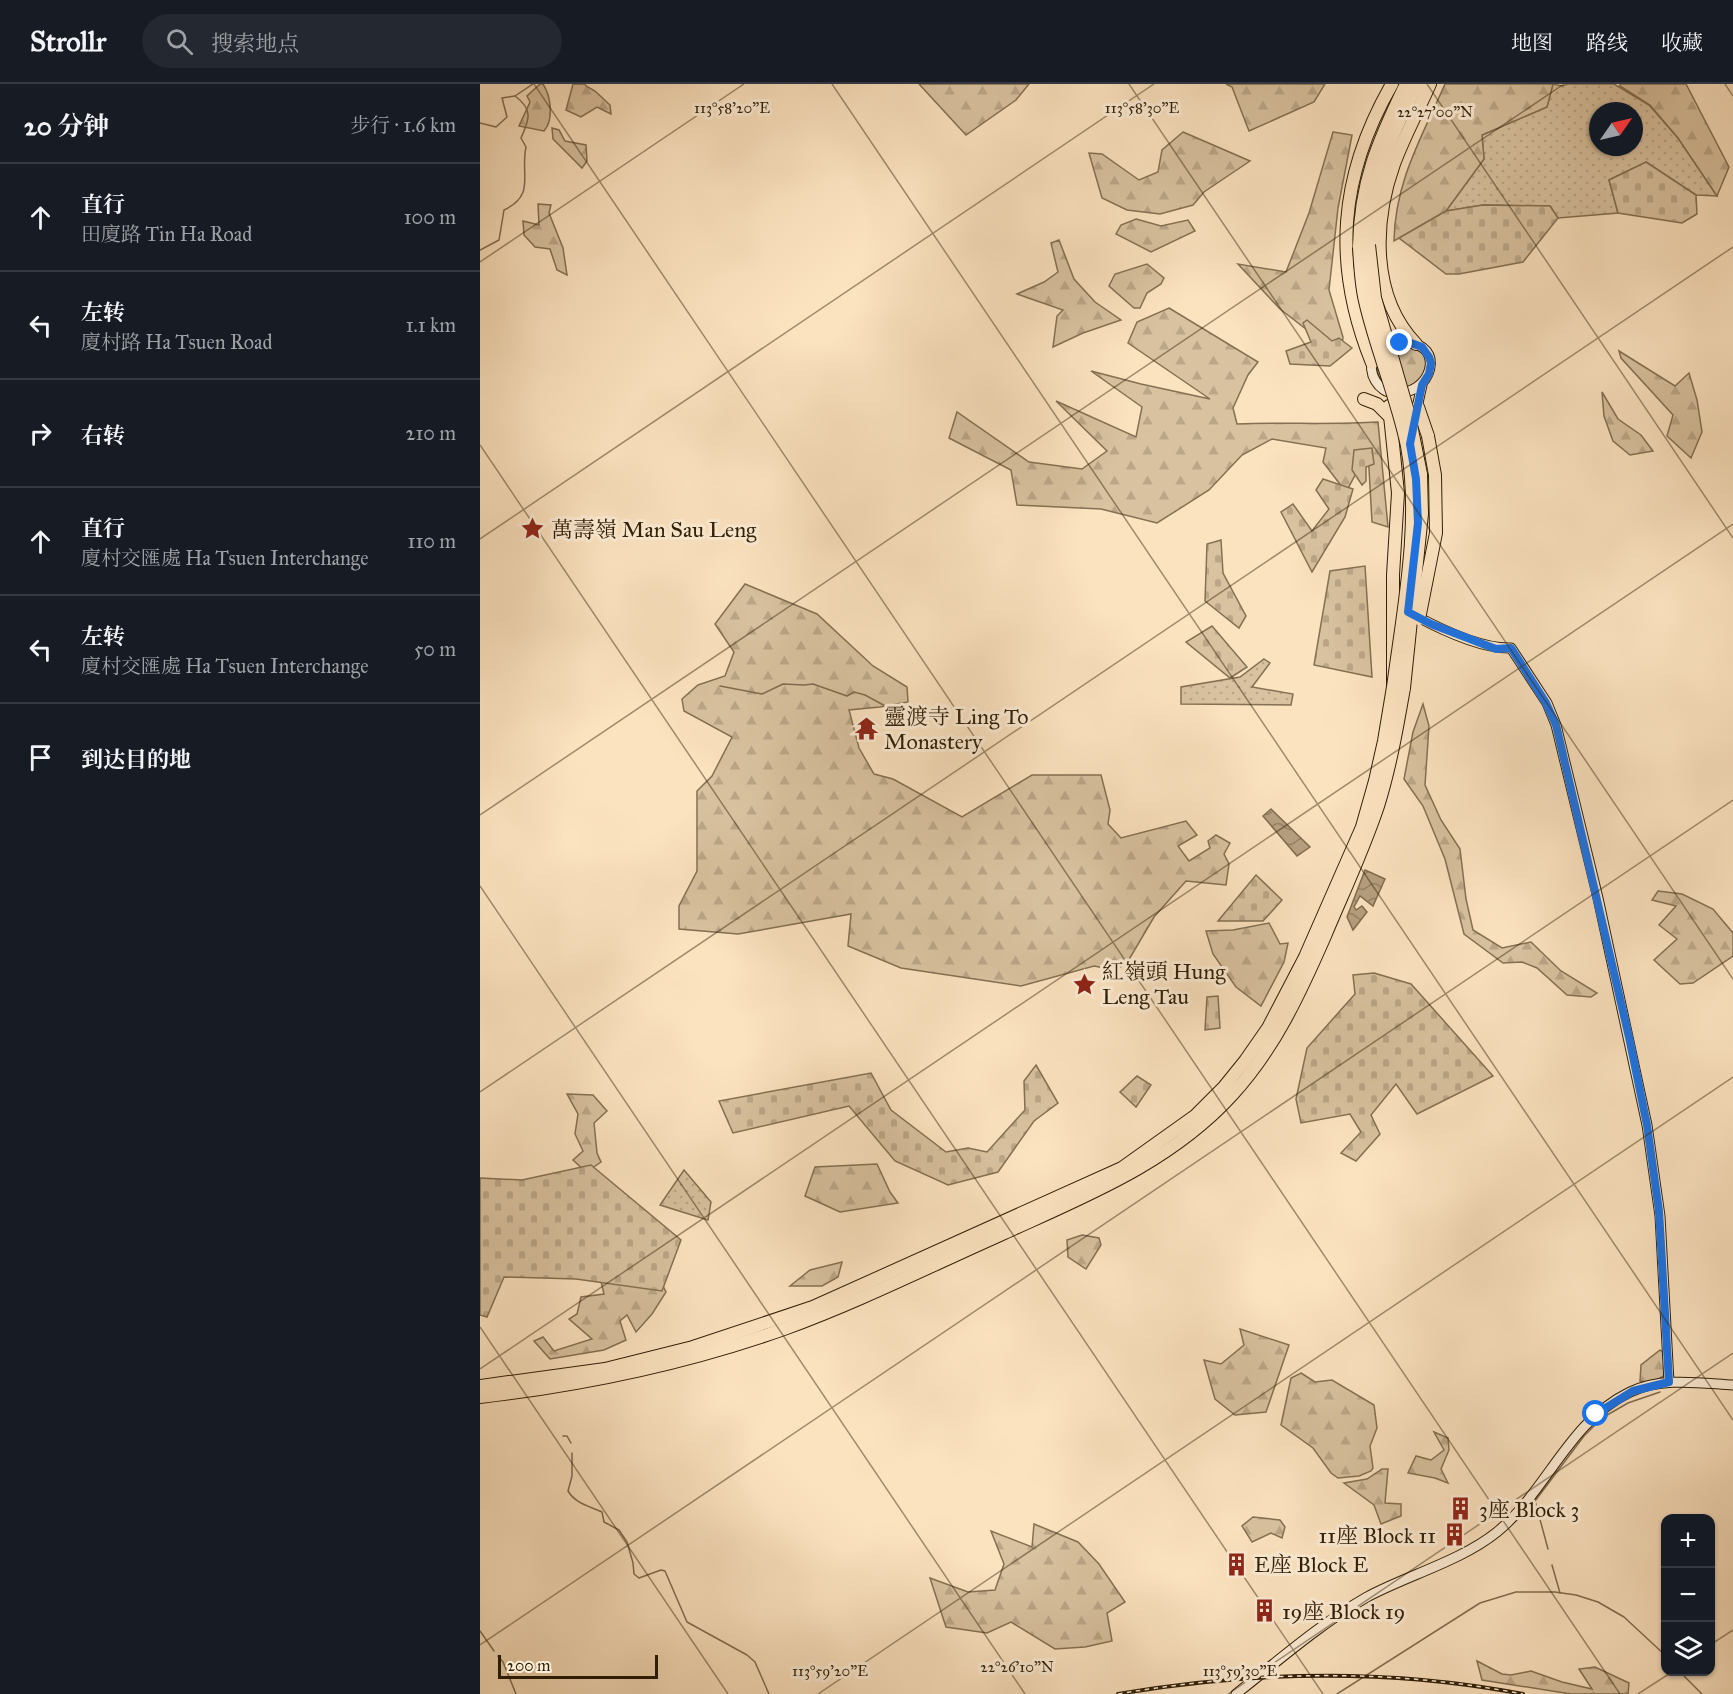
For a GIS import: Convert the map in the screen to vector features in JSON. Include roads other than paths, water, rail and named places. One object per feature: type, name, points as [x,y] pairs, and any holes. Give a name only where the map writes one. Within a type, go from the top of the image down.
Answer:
[{"type":"highway","points":[[1372,363],[1352,306],[1346,248],[1348,211],[1352,182],[1360,154],[1371,124],[1392,84]]},
{"type":"highway","points":[[480,1397],[570,1385],[647,1370],[787,1328],[864,1296],[1103,1188],[1142,1168],[1178,1144],[1216,1111],[1245,1080],[1268,1050],[1290,1012],[1370,828],[1389,766],[1422,514],[1422,484],[1413,429],[1376,304],[1364,246],[1360,212],[1369,171],[1384,130],[1406,84]]},
{"type":"highway","points":[[1364,246],[1378,177],[1392,136],[1418,84]]},
{"type":"highway","points":[[1416,344],[1397,318],[1386,294],[1380,237],[1391,172],[1430,84]]},
{"type":"highway","points":[[1364,399],[1390,412],[1396,459],[1398,493],[1394,566],[1399,688]]},
{"type":"highway","points":[[480,1386],[605,1369],[693,1347],[783,1319],[1122,1168],[1178,1129],[1216,1094],[1245,1061],[1268,1028],[1300,967],[1362,827],[1399,688],[1436,533],[1435,475],[1428,436],[1418,407]]},
{"type":"street","points":[[1410,444],[1390,412],[1387,393],[1374,378],[1372,363],[1377,355],[1388,347],[1400,343],[1416,344],[1426,352],[1431,363],[1429,374],[1422,385],[1410,444],[1416,479],[1418,523],[1408,612],[1431,624],[1496,649],[1511,648],[1546,703],[1556,725],[1587,853],[1647,1125],[1660,1216],[1669,1382]]},
{"type":"street","points":[[1387,393],[1403,393],[1422,385]]},
{"type":"street","points":[[1236,1694],[1368,1597],[1486,1540],[1517,1512],[1595,1415],[1608,1404],[1633,1391],[1669,1382],[1733,1385]]},
{"type":"water","points":[[1271,809],[1310,847],[1297,856],[1263,816]]},
{"type":"water","points":[[1365,870],[1385,879],[1373,906],[1360,896],[1354,907],[1356,910],[1362,906],[1367,912],[1353,930],[1347,917]]},
{"type":"waterway","points":[[480,123],[496,127],[507,117],[502,98],[515,96],[533,84]]},
{"type":"waterway","points":[[480,250],[499,240],[504,210],[520,198],[525,183],[526,147],[521,138],[528,116],[525,106],[515,96]]},
{"type":"waterway","points":[[720,686],[762,694],[783,684],[813,684],[847,696],[854,692],[865,695],[887,707]]},
{"type":"waterway","points":[[1602,1418],[1628,1403],[1660,1392]]},
{"type":"waterway","points":[[1548,1549],[1535,1501],[1584,1436],[1596,1424]]},
{"type":"waterway","points":[[563,1436],[567,1436],[571,1443]]},
{"type":"waterway","points":[[572,1453],[572,1476],[568,1491],[579,1502],[602,1512],[604,1522],[619,1530],[627,1542],[634,1574],[639,1578],[661,1570],[665,1571],[687,1622],[747,1655],[755,1662],[769,1694]]},
{"type":"waterway","points":[[1552,1565],[1560,1593]]},
{"type":"waterway","points":[[1337,1694],[1480,1603],[1516,1592],[1555,1592],[1576,1595],[1598,1602],[1624,1617],[1661,1651]]},
{"type":"waterway","points":[[480,1631],[494,1651]]},
{"type":"waterway","points":[[498,1656],[503,1662],[516,1694]]},
{"type":"waterway","points":[[1684,1676],[1702,1694]]},
{"type":"railway","points":[[1118,1694],[1219,1681],[1320,1676],[1422,1680],[1523,1694]]},
{"type":"place","name":"萬壽嶺 Man Sau Leng","points":[[533,529]]},
{"type":"place","name":"靈渡寺 Ling To Monastery","points":[[866,729]]},
{"type":"place","name":"紅嶺頭 Hung Leng Tau","points":[[1084,984]]},
{"type":"place","name":"3座 Block 3","points":[[1461,1509]]},
{"type":"place","name":"11座 Block 11","points":[[1454,1535]]},
{"type":"place","name":"E座 Block E","points":[[1236,1564]]},
{"type":"place","name":"19座 Block 19","points":[[1264,1611]]}]
